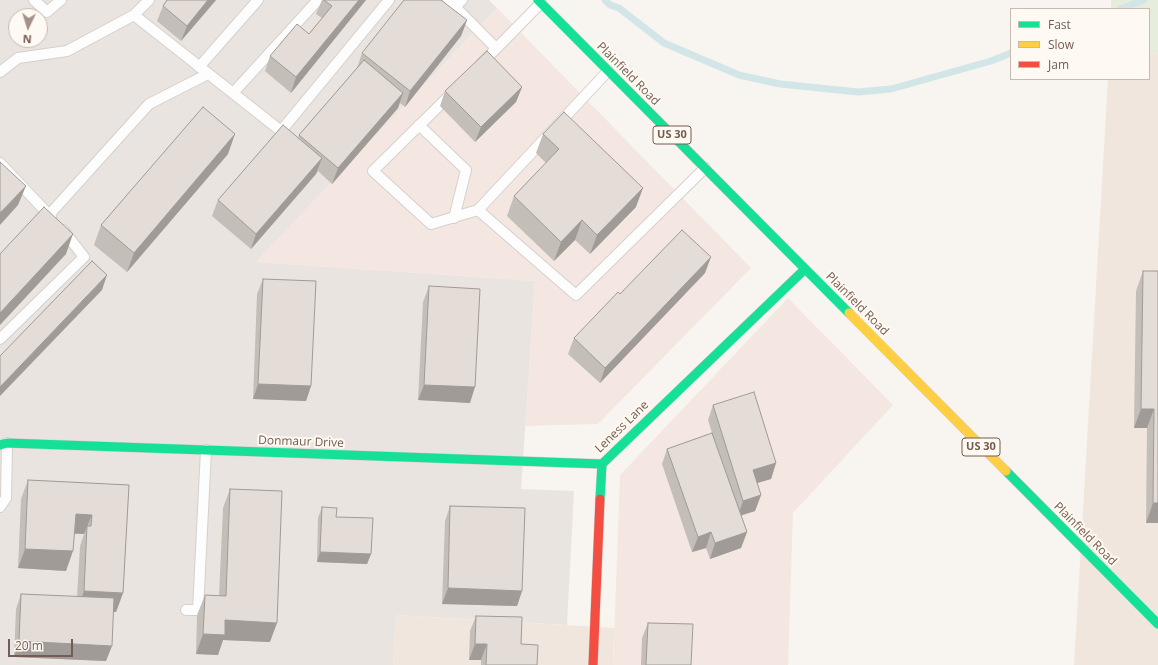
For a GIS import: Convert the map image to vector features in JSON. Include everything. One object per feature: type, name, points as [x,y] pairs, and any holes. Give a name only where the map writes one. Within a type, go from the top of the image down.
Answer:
[{"type":"street","name":"Plainfield Road","points":[[540,2],[1158,624]]},
{"type":"street","name":"Leness Lane","points":[[593,665],[602,464],[805,269]]},
{"type":"street","name":"Donmaur Drive","points":[[4,444],[602,464]]},
{"type":"lane","points":[[34,0],[47,12],[61,0]]},
{"type":"lane","points":[[0,72],[18,58],[67,51],[134,15],[149,0]]},
{"type":"lane","points":[[199,67],[258,0]]},
{"type":"lane","points":[[233,93],[318,0]]},
{"type":"lane","points":[[134,15],[281,131],[389,0]]},
{"type":"lane","points":[[455,2],[496,48]]},
{"type":"lane","points":[[474,70],[540,2]]},
{"type":"lane","points":[[458,87],[373,171],[431,224],[478,210],[608,71]]},
{"type":"lane","points":[[49,215],[148,104],[208,74]]},
{"type":"lane","points":[[419,125],[466,170],[454,218]]},
{"type":"lane","points":[[0,163],[67,234],[84,257],[0,339]]},
{"type":"lane","points":[[478,210],[576,295],[705,168]]},
{"type":"lane","points":[[0,507],[6,498],[4,444]]},
{"type":"lane","points":[[186,610],[198,610],[206,450]]},
{"type":"shaded area","points":[[0,0],[489,0],[497,8],[256,262],[535,281],[521,489],[574,491],[567,625],[396,615],[393,665],[0,665]]},
{"type":"shaded area","points":[[497,8],[751,268],[598,424],[525,426],[535,281],[256,262]]},
{"type":"shaded area","points":[[1158,53],[1158,665],[1074,665],[1108,80],[1150,80],[1150,55]]},
{"type":"shaded area","points":[[788,298],[893,405],[793,513],[788,665],[613,665],[620,475]]},
{"type":"shaded area","points":[[396,615],[614,628],[613,665],[393,665]]},
{"type":"green space","points":[[1111,0],[1158,0],[1158,53],[1150,55],[1150,8],[1111,8]]},
{"type":"building","points":[[167,0],[208,0],[187,26],[163,6]]},
{"type":"building","points":[[324,0],[359,0],[296,77],[270,56],[297,24],[309,34],[332,6]]},
{"type":"building","points":[[404,0],[441,0],[467,20],[410,91],[362,53]]},
{"type":"building","points":[[487,51],[522,87],[481,127],[445,91]]},
{"type":"building","points":[[364,60],[403,93],[338,168],[299,135]]},
{"type":"building","points":[[203,107],[235,134],[134,253],[101,225]]},
{"type":"building","points":[[564,112],[643,188],[597,235],[582,220],[561,242],[514,196],[559,149],[543,134]]},
{"type":"building","points":[[283,125],[322,158],[256,234],[218,200]]},
{"type":"building","points":[[0,162],[26,186],[0,213]]},
{"type":"building","points":[[44,207],[73,234],[0,313],[0,254]]},
{"type":"building","points":[[682,230],[711,257],[605,368],[574,338],[618,292],[620,294]]},
{"type":"building","points":[[92,261],[107,275],[0,387],[0,356]]},
{"type":"building","points":[[1143,271],[1158,271],[1158,503],[1153,503],[1154,409],[1141,409]]},
{"type":"building","points":[[263,279],[316,281],[311,386],[258,384]]},
{"type":"building","points":[[429,286],[480,289],[475,387],[424,385]]},
{"type":"building","points":[[754,392],[776,463],[753,470],[761,495],[743,501],[713,405]]},
{"type":"building","points":[[712,433],[747,532],[715,543],[711,532],[698,537],[667,449]]},
{"type":"building","points":[[28,480],[129,485],[123,593],[84,591],[87,526],[91,526],[92,515],[76,514],[73,551],[25,549]]},
{"type":"building","points":[[230,489],[282,491],[277,623],[225,620],[225,635],[203,634],[205,595],[226,596]]},
{"type":"building","points":[[450,506],[525,508],[522,591],[448,588]]},
{"type":"building","points":[[322,507],[337,508],[336,517],[373,518],[371,554],[320,552]]},
{"type":"building","points":[[21,594],[114,598],[112,646],[19,641]]},
{"type":"building","points":[[476,616],[522,617],[521,644],[538,645],[537,665],[486,665],[487,644],[475,644]]},
{"type":"building","points":[[648,623],[693,624],[691,665],[646,665]]},
{"type":"waterway","points":[[605,0],[610,5],[619,8],[664,43],[739,75],[780,84],[858,92],[891,89],[991,61],[1010,53]]},
{"type":"waterway","points":[[1123,8],[1144,0]]},
{"type":"traffic: fast","points":[[538,0],[849,313]]},
{"type":"traffic: fast","points":[[600,499],[602,464],[805,269]]},
{"type":"traffic: fast","points":[[0,445],[7,443],[602,464]]},
{"type":"traffic: fast","points":[[1006,471],[1158,624]]},
{"type":"traffic: slow","points":[[849,313],[1006,471]]},
{"type":"traffic: jam","points":[[593,665],[600,499]]}]
